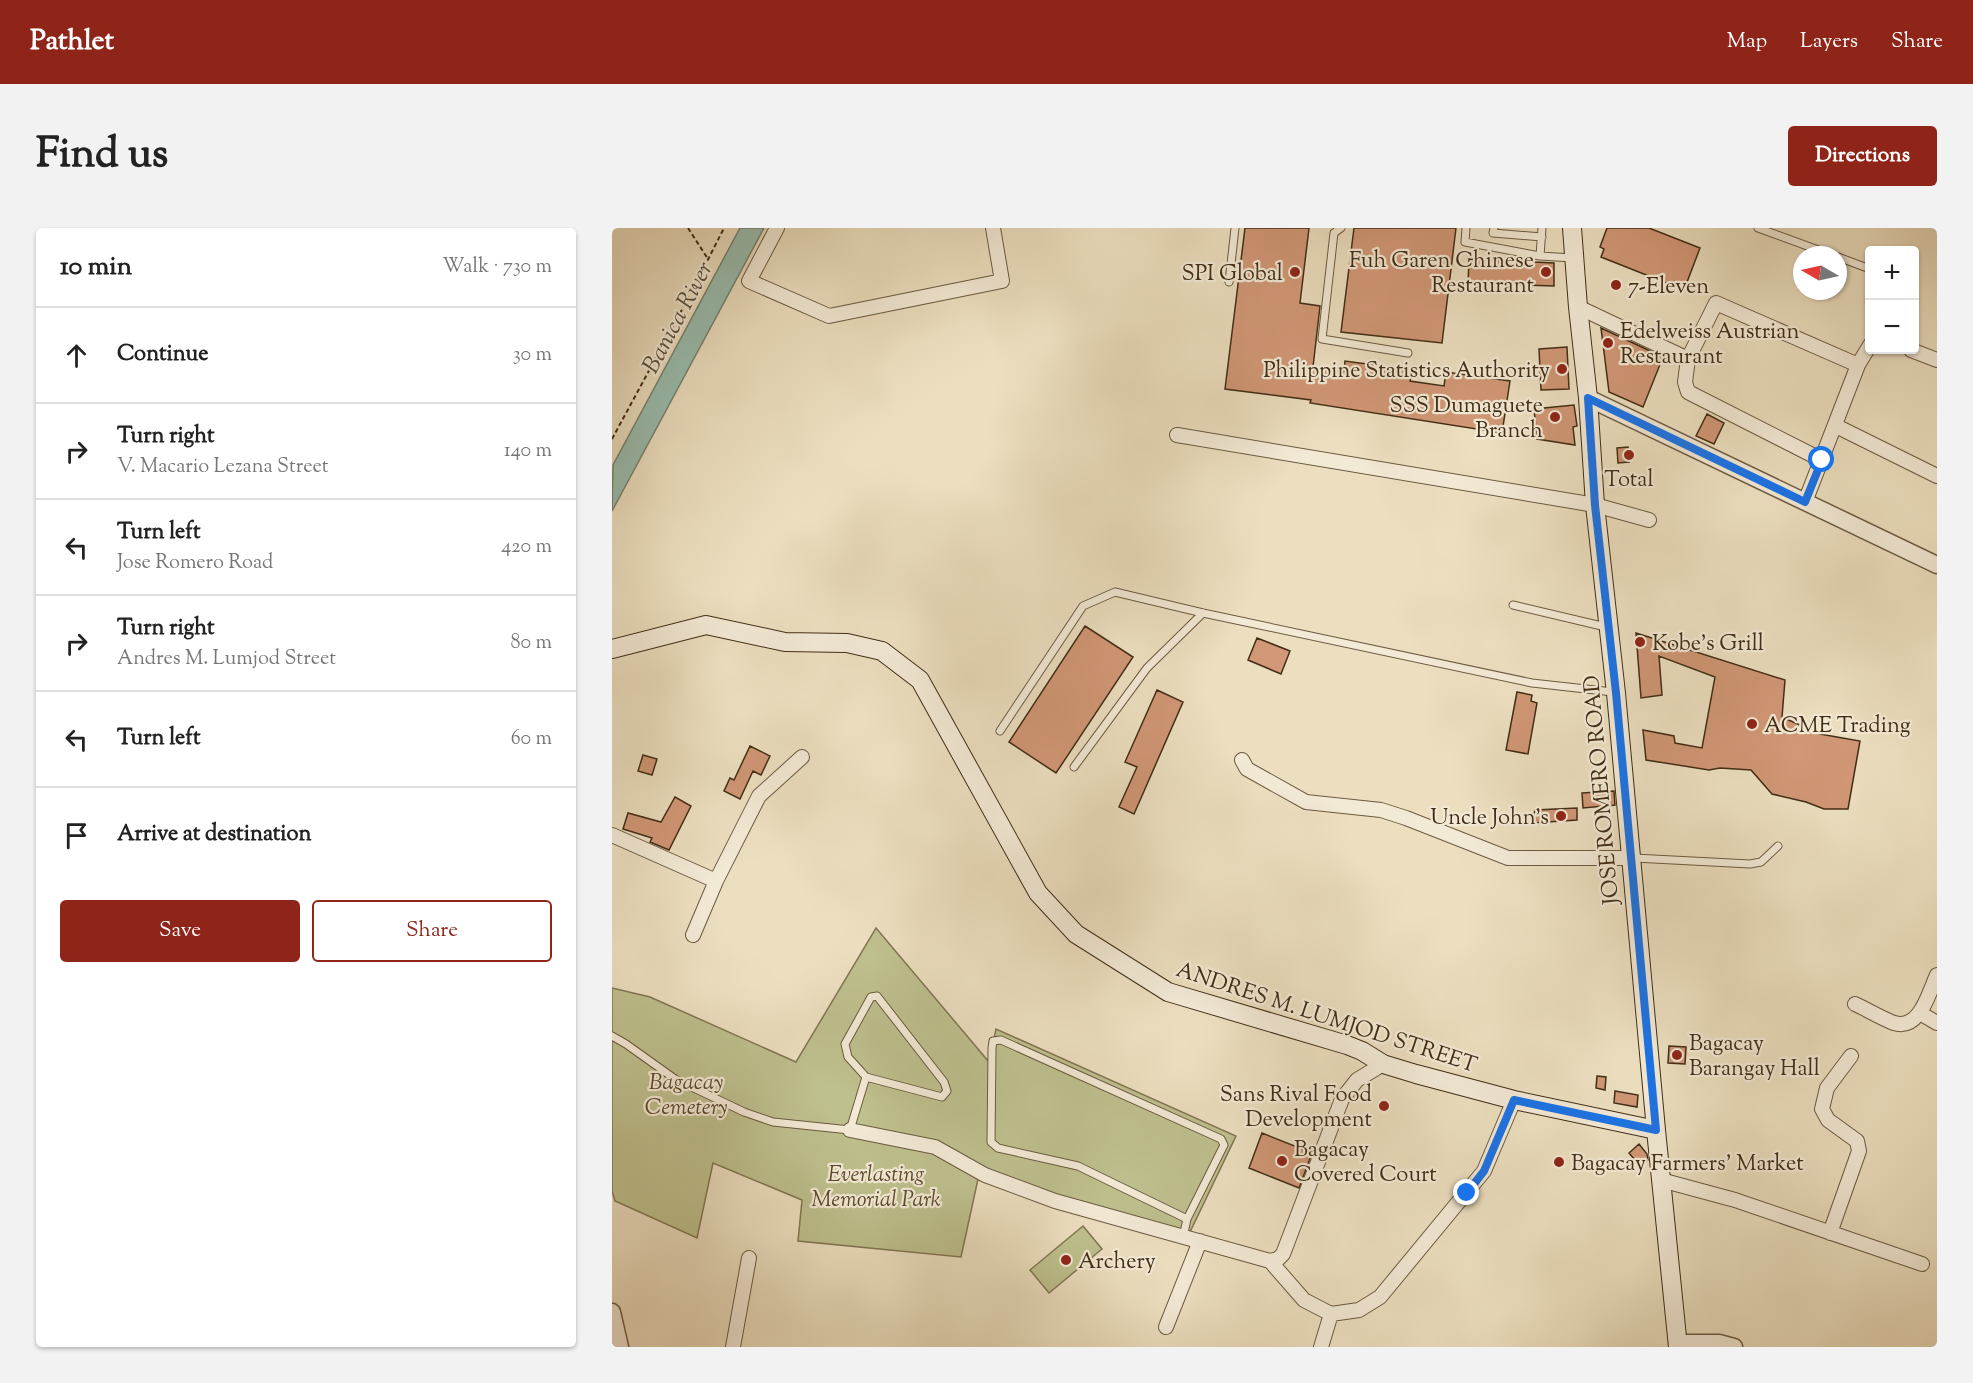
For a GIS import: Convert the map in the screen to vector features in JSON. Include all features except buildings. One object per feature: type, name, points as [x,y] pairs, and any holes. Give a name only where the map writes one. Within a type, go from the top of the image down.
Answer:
[{"type":"main road","name":"JOSE ROMERO ROAD","points":[[1572,228],[1588,398],[1595,505],[1616,693],[1678,1345]]},
{"type":"main road","name":"ANDRES M. LUMJOD STREET","points":[[612,649],[706,625],[785,642],[848,643],[882,651],[920,680],[1038,893],[1076,934],[1168,992],[1362,1051],[1383,1064],[1514,1100],[1656,1130]]},
{"type":"street","points":[[777,228],[749,281],[829,316],[1002,280],[993,228]]},
{"type":"street","points":[[1822,460],[1688,392],[1685,382],[1688,359],[1716,303],[1858,365]]},
{"type":"street","points":[[1578,307],[1688,359]]},
{"type":"street","points":[[1805,502],[1865,352]]},
{"type":"street","points":[[1919,353],[1937,360]]},
{"type":"street","points":[[1588,398],[1937,565]]},
{"type":"street","points":[[1836,426],[1937,476]]},
{"type":"street","points":[[1177,435],[1595,505],[1649,520]]},
{"type":"street","points":[[693,935],[716,881],[759,796],[801,757]]},
{"type":"street","points":[[1242,760],[1247,770],[1306,802],[1381,810],[1508,858],[1631,858]]},
{"type":"street","points":[[612,835],[716,881]]},
{"type":"street","points":[[1855,1004],[1894,1023],[1908,1023],[1920,1013],[1937,975]]},
{"type":"street","points":[[1920,1013],[1937,1023]]},
{"type":"street","points":[[1830,1233],[1859,1151],[1857,1141],[1828,1120],[1822,1109],[1827,1088],[1851,1056]]},
{"type":"street","points":[[850,1130],[935,1147],[984,1175],[1055,1201],[1270,1261],[1278,1259],[1283,1254],[1342,1100],[1357,1080],[1383,1064]]},
{"type":"street","points":[[1270,1261],[1304,1300],[1331,1314],[1359,1310],[1380,1297],[1484,1171],[1514,1100]]},
{"type":"street","points":[[1661,1180],[1734,1200],[1922,1264]]},
{"type":"street","points":[[1166,1327],[1200,1241]]},
{"type":"street","points":[[734,1347],[749,1258]]},
{"type":"street","points":[[612,1312],[620,1347]]},
{"type":"street","points":[[1321,1347],[1331,1314]]},
{"type":"street","points":[[1678,1345],[1719,1343],[1734,1347]]},
{"type":"lane","points":[[1229,282],[1235,228]]},
{"type":"lane","points":[[1341,228],[1334,233],[1322,339],[1408,353]]},
{"type":"lane","points":[[1466,228],[1465,242],[1540,256],[1574,258]]},
{"type":"lane","points":[[1494,228],[1493,233],[1542,237]]},
{"type":"lane","points":[[1540,256],[1542,228]]},
{"type":"lane","points":[[1758,228],[1807,246]]},
{"type":"lane","points":[[1847,260],[1865,267]]},
{"type":"lane","points":[[1000,731],[1083,606],[1115,592],[1532,683],[1616,693]]},
{"type":"lane","points":[[1513,605],[1609,628]]},
{"type":"lane","points":[[1074,767],[1147,668],[1203,613]]},
{"type":"lane","points":[[1631,858],[1750,864],[1761,862],[1778,846]]},
{"type":"lane","points":[[877,996],[944,1082],[947,1091],[942,1097],[866,1077],[848,1057],[845,1044],[871,997],[877,996]]},
{"type":"lane","points":[[612,1036],[675,1080],[744,1112],[773,1122],[850,1130],[866,1077]]},
{"type":"lane","points":[[1183,1236],[1187,1219],[1224,1145],[1221,1139],[1001,1041],[993,1041],[991,1142],[998,1148],[1077,1166],[1187,1219]]},
{"type":"path","points":[[688,228],[708,259]]},
{"type":"path","points":[[612,439],[723,228]]},
{"type":"green space","points":[[876,928],[989,1062],[996,1029],[1236,1136],[1189,1234],[978,1179],[961,1257],[798,1241],[802,1200],[713,1163],[697,1238],[615,1201],[612,1191],[612,988],[650,997],[796,1062]]},
{"type":"green space","name":"Archery","points":[[1083,1226],[1102,1249],[1049,1293],[1030,1270]]},
{"type":"shaded area","points":[[740,228],[764,228],[612,511],[613,465]]},
{"type":"place","name":"SPI Global","points":[[1295,272]]},
{"type":"place","name":"Fuh Garen Chinese Restaurant","points":[[1546,272]]},
{"type":"place","name":"7-Eleven","points":[[1616,285]]},
{"type":"place","name":"Edelweiss Austrian Restaurant","points":[[1608,343]]},
{"type":"place","name":"Philippine Statistics Authority","points":[[1562,369]]},
{"type":"place","name":"SSS Dumaguete Branch","points":[[1555,417]]},
{"type":"place","name":"Total","points":[[1629,455]]},
{"type":"place","name":"Kobe's Grill","points":[[1640,642]]},
{"type":"place","name":"ACME Trading","points":[[1752,724]]},
{"type":"place","name":"Uncle John's","points":[[1561,816]]},
{"type":"place","name":"Bagacay Barangay Hall","points":[[1677,1055]]},
{"type":"place","name":"Sans Rival Food Development","points":[[1384,1106]]},
{"type":"place","name":"Bagacay Covered Court","points":[[1282,1161]]},
{"type":"place","name":"Bagacay Farmers' Market","points":[[1559,1162]]},
{"type":"place","name":"Archery","points":[[1066,1260]]},
{"type":"route","points":[[1467,1193],[1484,1171],[1514,1100],[1656,1130],[1616,693],[1595,505],[1588,398],[1805,502],[1822,460]]},
{"type":"water label","name":"Banica River","points":[[677,317]]},
{"type":"park label","name":"Bagacay Cemetery","points":[[686,1094]]},
{"type":"park label","name":"Everlasting Memorial Park","points":[[876,1186]]}]
